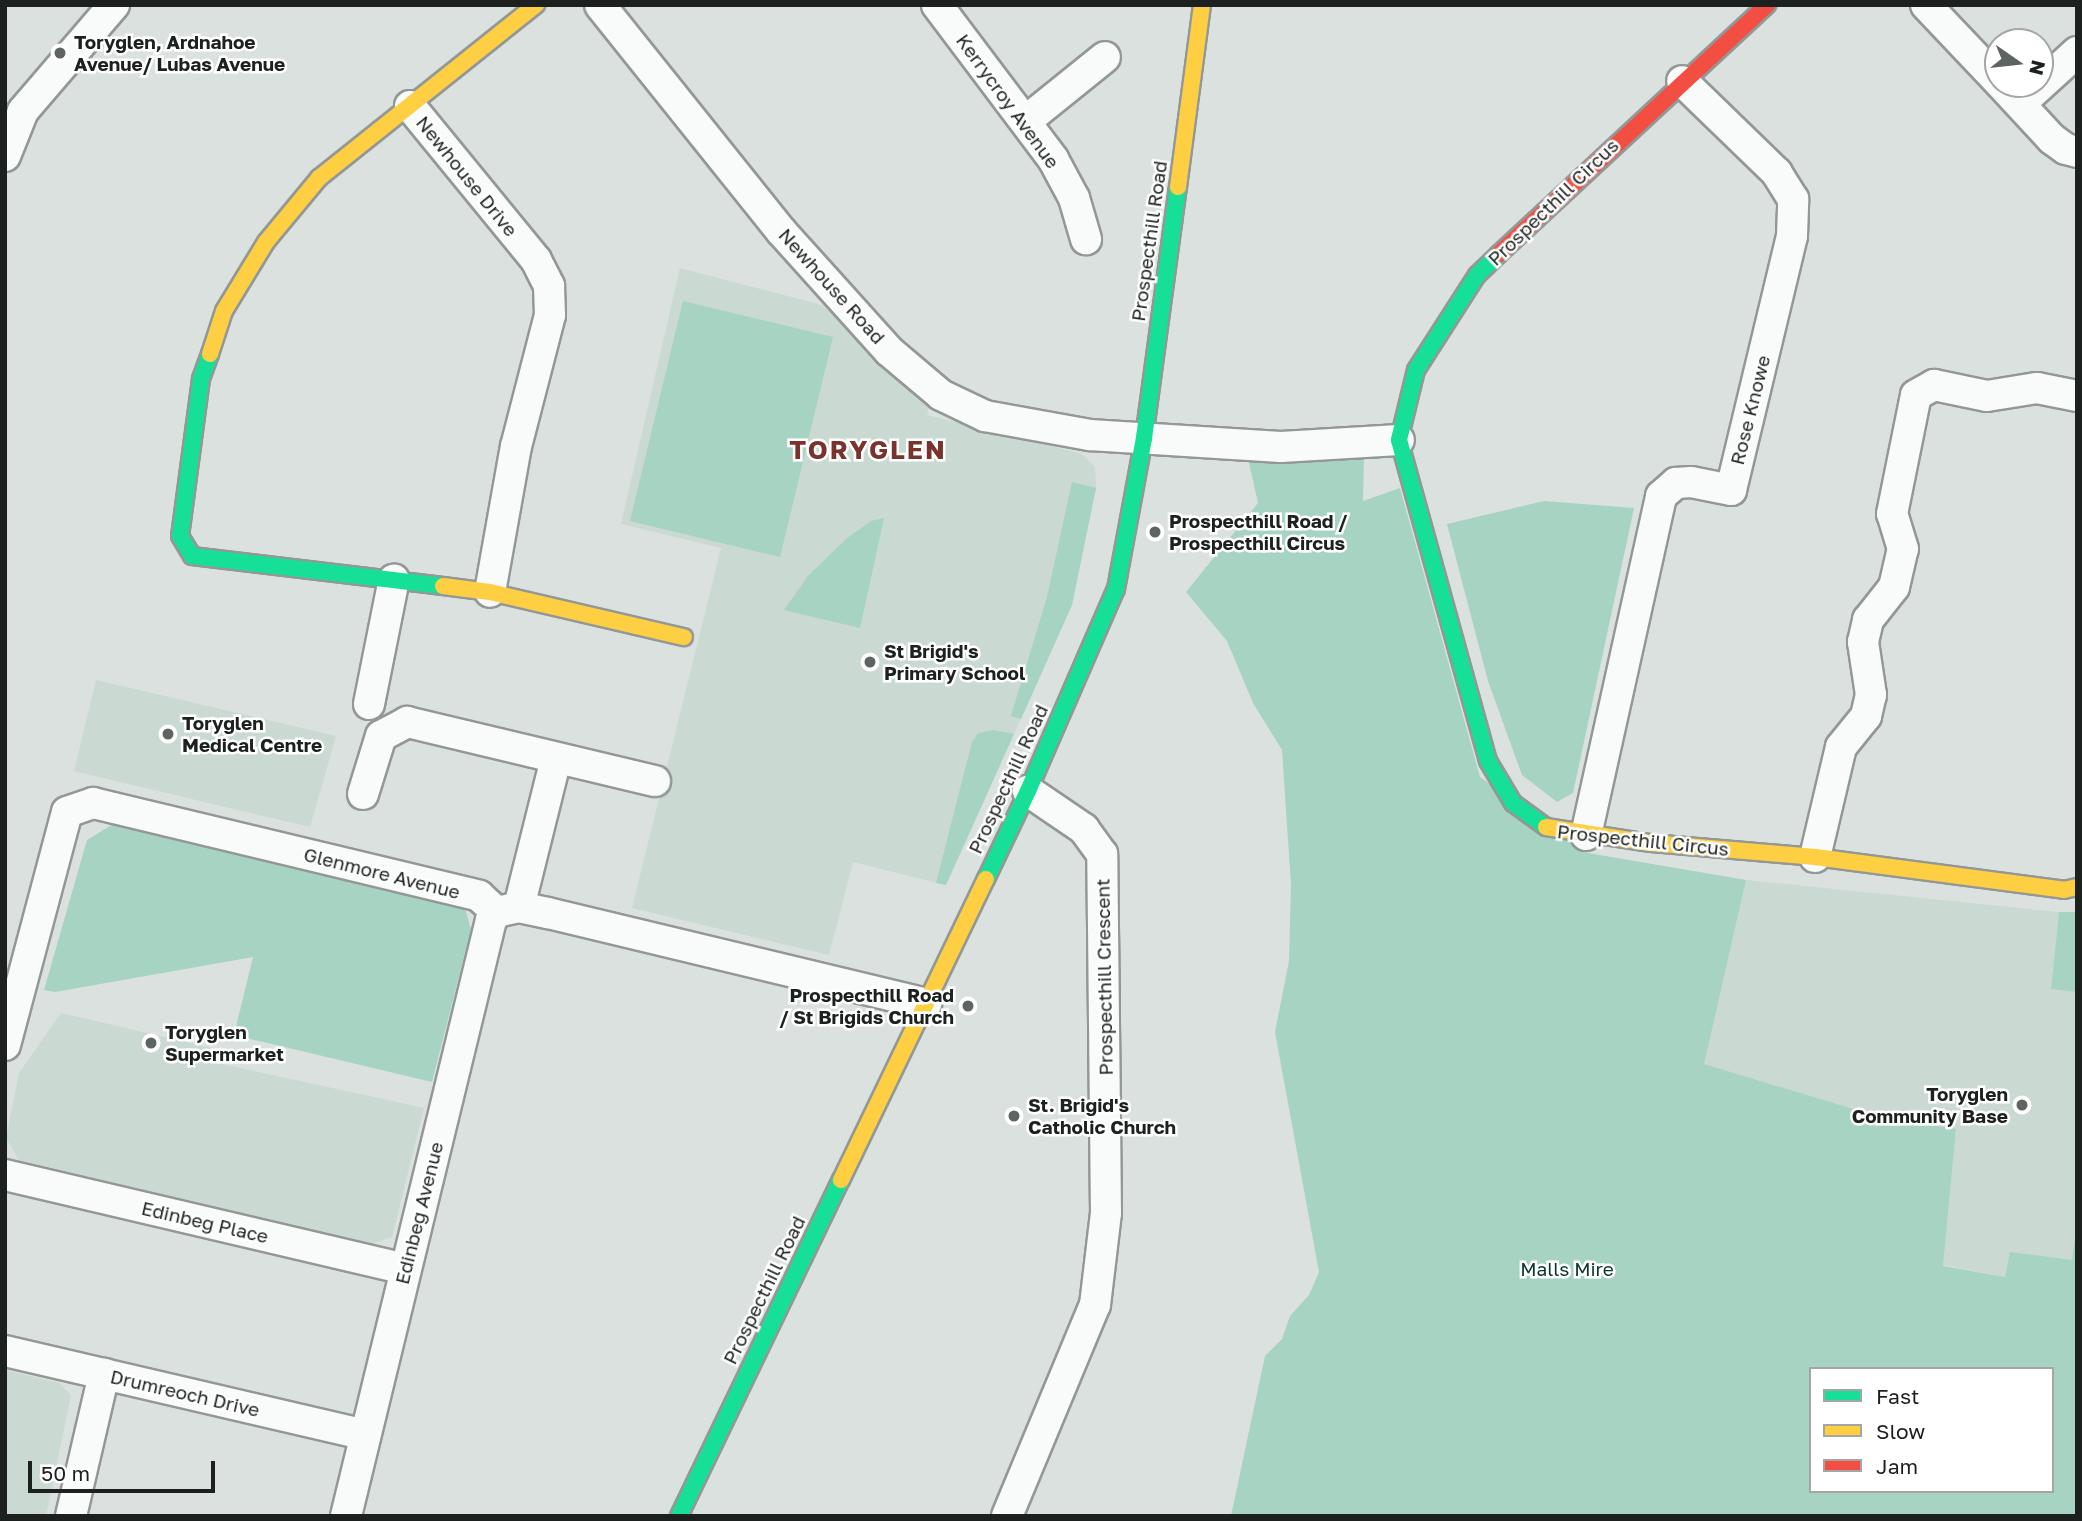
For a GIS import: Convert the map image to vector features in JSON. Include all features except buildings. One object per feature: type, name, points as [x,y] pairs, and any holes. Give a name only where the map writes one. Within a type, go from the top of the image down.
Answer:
[{"type":"street","points":[[5,156],[23,111],[114,5]]},
{"type":"street","points":[[410,106],[536,5]]},
{"type":"street","name":"Newhouse Road","points":[[600,5],[781,231],[913,374],[941,395],[985,416],[1090,435],[1144,438]]},
{"type":"street","name":"Kerrycroy Avenue","points":[[937,5],[1027,120],[1053,159],[1074,198],[1086,239]]},
{"type":"street","name":"Prospecthill Road","points":[[679,1516],[1028,791],[1116,589],[1144,438],[1202,5]]},
{"type":"street","name":"Prospecthill Circus","points":[[1767,5],[1682,80],[1477,275],[1416,370],[1398,440],[1488,761],[1513,803],[1529,818],[1549,830],[1815,857],[2064,890],[2077,887]]},
{"type":"street","points":[[1926,5],[1984,67]]},
{"type":"street","points":[[2054,64],[2077,51]]},
{"type":"street","points":[[1027,120],[1105,57]]},
{"type":"street","name":"Rose Knowe","points":[[1586,835],[1661,496],[1676,483],[1691,482],[1731,490],[1792,236],[1793,199],[1777,173],[1682,80]]},
{"type":"street","points":[[2014,98],[2052,139],[2066,149],[2077,152]]},
{"type":"street","name":"Newhouse Drive","points":[[490,592],[516,446],[550,315],[549,286],[537,260],[410,106],[319,178],[266,242],[224,311],[201,379],[180,536],[192,556],[490,592],[684,637]]},
{"type":"street","points":[[1815,857],[1841,747],[1866,716],[1871,695],[1863,642],[1868,620],[1894,587],[1903,549],[1892,514],[1916,395],[1934,385],[1987,396],[2037,388],[2077,396]]},
{"type":"street","points":[[1144,438],[1282,447],[1398,440]]},
{"type":"street","points":[[369,704],[394,579]]},
{"type":"street","points":[[363,794],[381,736],[407,722],[655,780]]},
{"type":"street","name":"Edinbeg Avenue","points":[[346,1516],[491,920],[508,910],[556,759]]},
{"type":"street","name":"Prospecthill Crescent","points":[[1007,1516],[1095,1305],[1106,1213],[1102,854],[1084,829],[1028,791]]},
{"type":"street","name":"Glenmore Avenue","points":[[5,1045],[67,812],[93,803],[479,896],[508,910],[926,1004]]},
{"type":"street","name":"Edinbeg Place","points":[[5,1175],[405,1269]]},
{"type":"street","name":"Drumreoch Drive","points":[[5,1351],[365,1435]]},
{"type":"street","points":[[71,1516],[104,1374]]},
{"type":"shaded area","name":"St Brigid's Primary School","points":[[680,268],[822,305],[929,406],[927,415],[1082,454],[1095,467],[1096,488],[1072,605],[946,885],[853,862],[829,955],[632,908],[721,548],[621,524]]},
{"type":"shaded area","points":[[96,680],[336,736],[310,827],[74,771]]},
{"type":"shaded area","points":[[1746,880],[2059,912],[2051,989],[2077,992],[2077,1221],[2072,1261],[2010,1252],[2006,1277],[1943,1265],[1956,1129],[1880,1117],[1703,1064]]},
{"type":"shaded area","points":[[61,1013],[216,1049],[213,1062],[424,1108],[392,1237],[372,1244],[19,1160],[6,1138],[19,1073]]},
{"type":"shaded area","points":[[5,1370],[59,1383],[71,1395],[46,1516],[5,1516]]},
{"type":"green space","points":[[683,301],[833,337],[780,557],[630,521]]},
{"type":"green space","name":"Malls Mire","points":[[1364,456],[1363,501],[1400,488],[1480,777],[1588,853],[1746,880],[1704,1064],[1880,1117],[1956,1129],[1943,1266],[2005,1277],[2010,1252],[2072,1260],[2077,1221],[2077,1516],[1231,1516],[1265,1356],[1282,1339],[1290,1316],[1309,1295],[1319,1272],[1275,1032],[1289,961],[1291,885],[1282,750],[1253,703],[1227,641],[1186,592],[1258,503],[1248,458]]},
{"type":"green space","points":[[1072,482],[1096,488],[1072,605],[1021,719],[1011,716],[1047,597]]},
{"type":"green space","points":[[1544,501],[1634,508],[1573,793],[1557,802],[1522,775],[1488,681],[1447,524]]},
{"type":"green space","points":[[884,518],[860,628],[784,610],[808,576],[846,539],[871,521]]},
{"type":"green space","points":[[993,730],[1014,734],[946,885],[936,883],[972,742],[978,733]]},
{"type":"green space","points":[[115,823],[464,905],[471,929],[432,1082],[234,1035],[253,957],[55,992],[44,990],[87,840]]},
{"type":"green space","points":[[2059,912],[2077,912],[2077,992],[2051,989]]},
{"type":"traffic: fast","points":[[986,879],[1028,791],[1116,589],[1144,438],[1178,187]]},
{"type":"traffic: fast","points":[[1499,254],[1477,275],[1416,370],[1399,440],[1488,761],[1513,803],[1546,827]]},
{"type":"traffic: fast","points":[[210,354],[201,379],[180,536],[192,556],[443,586]]},
{"type":"traffic: fast","points":[[679,1516],[841,1180]]},
{"type":"traffic: slow","points":[[210,354],[224,311],[266,242],[319,178],[536,5]]},
{"type":"traffic: slow","points":[[1178,187],[1202,5]]},
{"type":"traffic: slow","points":[[443,586],[490,592],[684,637]]},
{"type":"traffic: slow","points":[[1546,827],[1651,843],[1815,857],[2064,890],[2077,887]]},
{"type":"traffic: slow","points":[[841,1180],[986,879]]},
{"type":"traffic: jam","points":[[1499,254],[1767,5]]},
{"type":"place","name":"Toryglen, Ardnahoe Avenue/ Lubas Avenue","points":[[60,53]]},
{"type":"place","name":"Prospecthill Road / Prospecthill Circus","points":[[1155,532]]},
{"type":"place","name":"St Brigid's Primary School","points":[[870,662]]},
{"type":"place","name":"Toryglen Medical Centre","points":[[168,734]]},
{"type":"place","name":"Prospecthill Road / St Brigids Church","points":[[968,1006]]},
{"type":"place","name":"Toryglen Supermarket","points":[[151,1043]]},
{"type":"place","name":"Toryglen Community Base","points":[[2022,1105]]},
{"type":"place","name":"St. Brigid's Catholic Church","points":[[1014,1116]]},
{"type":"district","name":"TORYGLEN","points":[[868,450]]}]
